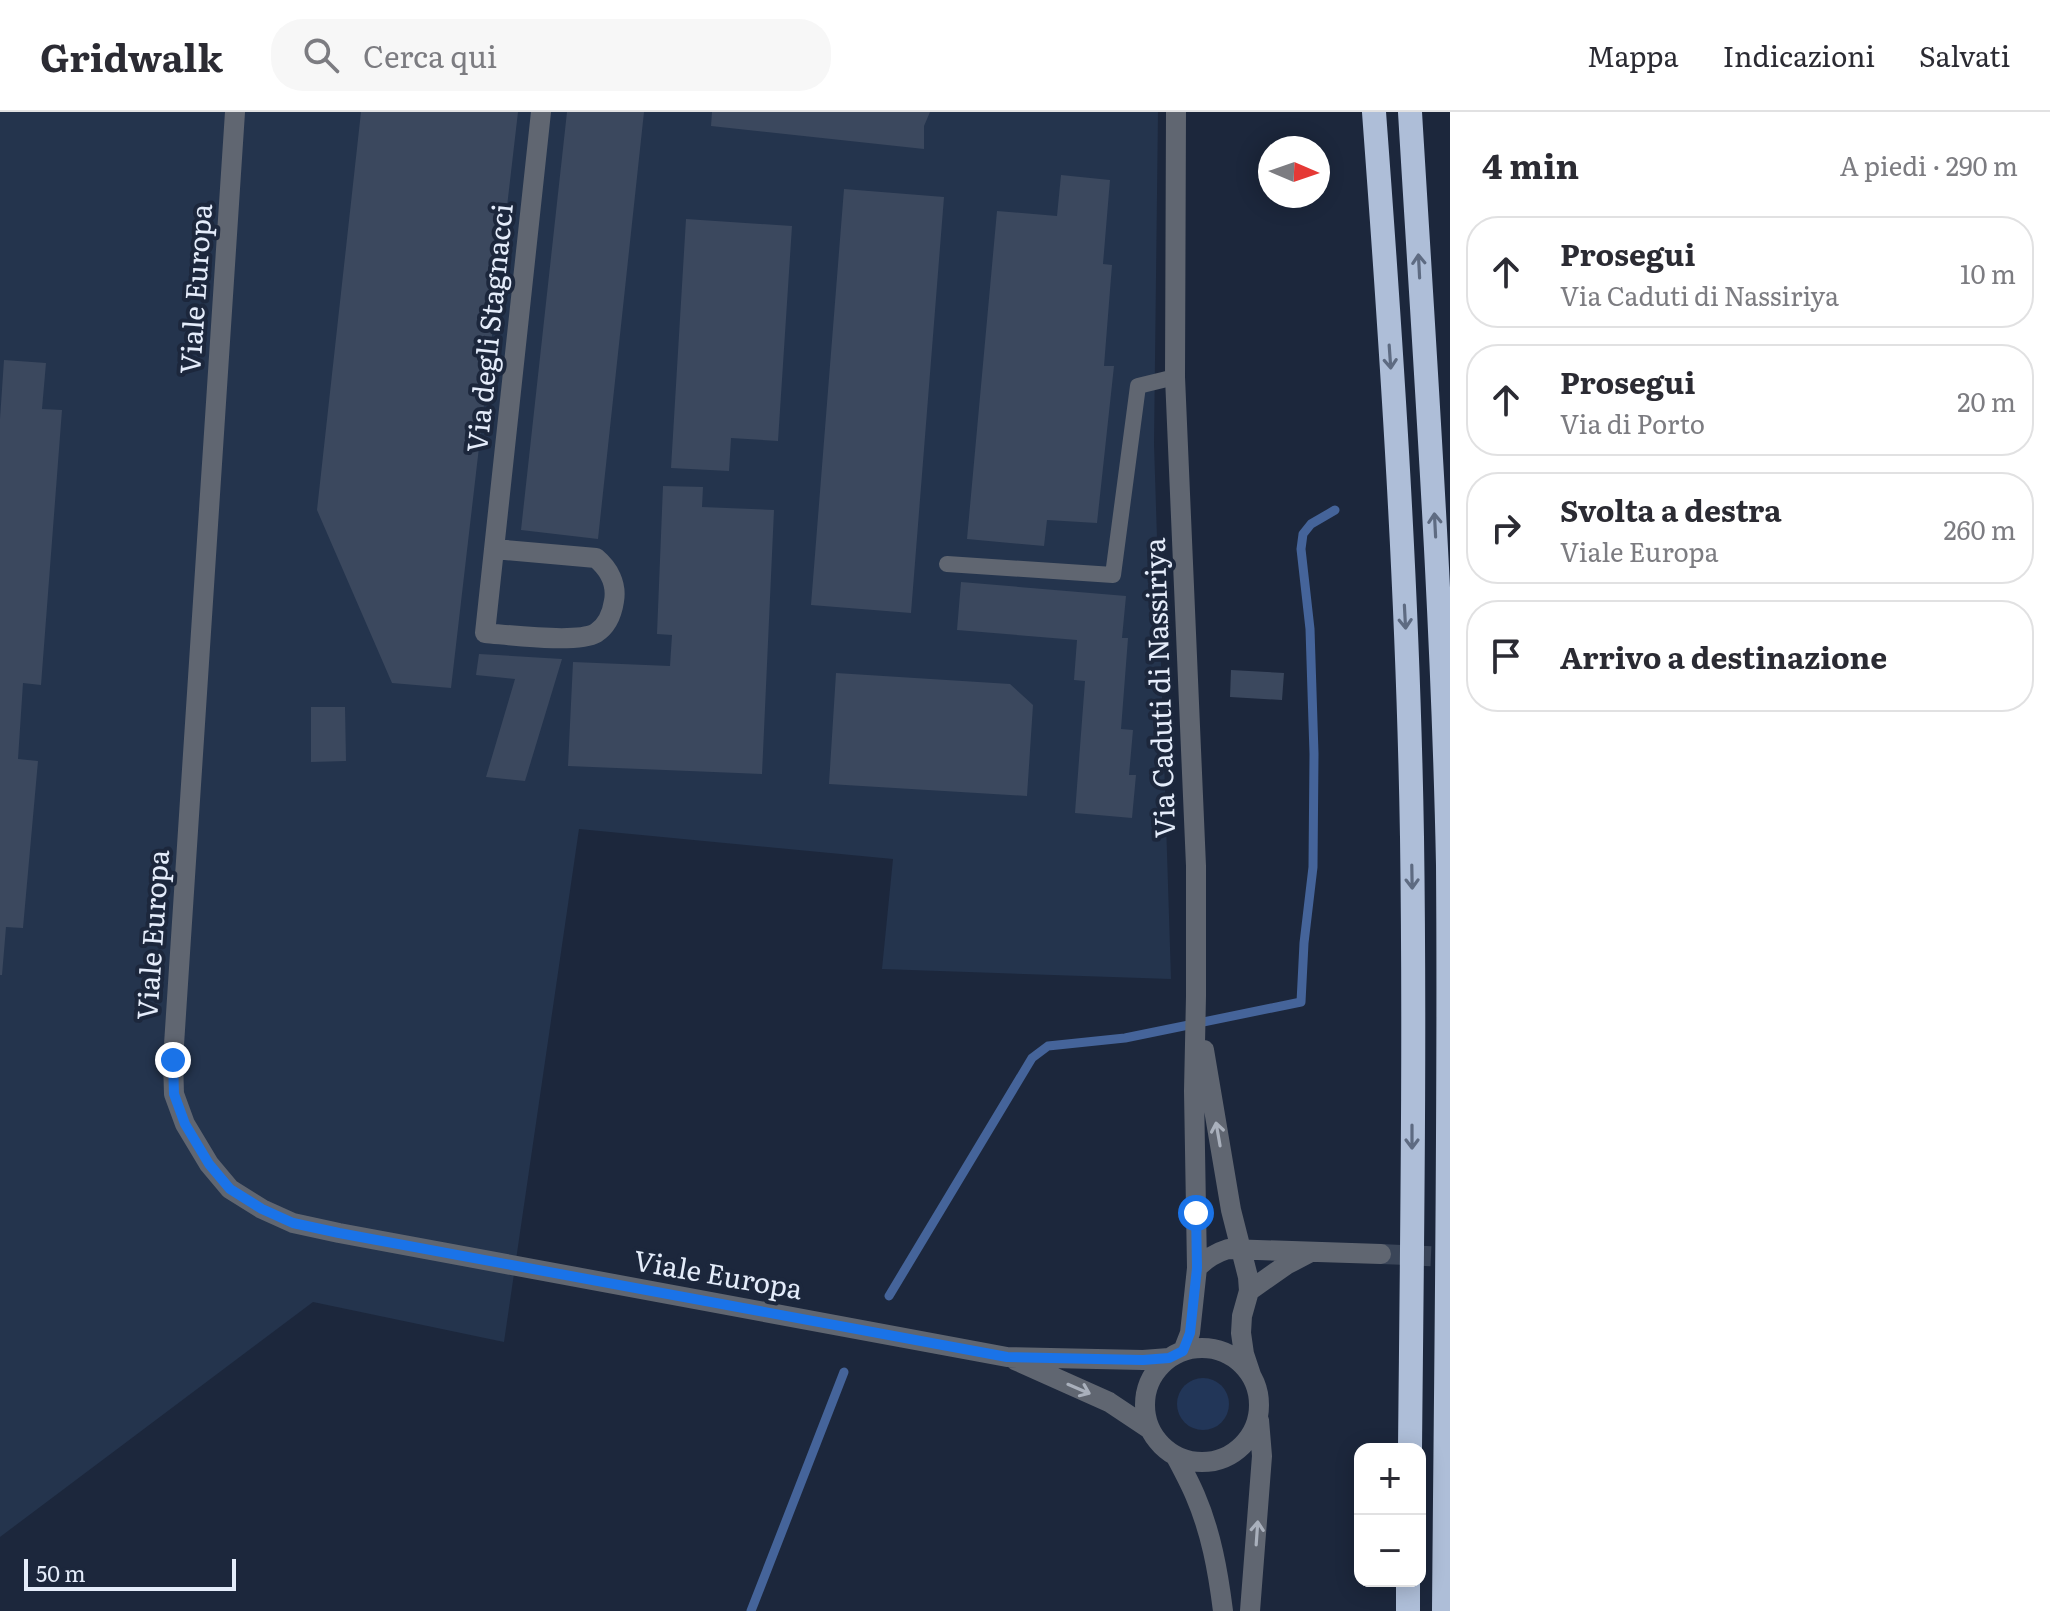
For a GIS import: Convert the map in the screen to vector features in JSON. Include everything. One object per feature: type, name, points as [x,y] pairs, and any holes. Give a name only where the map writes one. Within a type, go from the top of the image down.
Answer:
[{"type":"highway","points":[[1374,112],[1400,512],[1410,771],[1413,1030],[1410,1443]]},
{"type":"highway","points":[[1410,112],[1438,579],[1448,861],[1450,997],[1444,1611]]},
{"type":"highway","points":[[1408,1587],[1408,1611]]},
{"type":"street","name":"Viale Europa","points":[[235,112],[173,1060],[174,1094],[185,1124],[209,1164],[230,1189],[262,1209],[293,1223],[354,1236],[1007,1357],[1143,1360],[1176,1355]]},
{"type":"street","name":"Via degli Stagnacci","points":[[494,549],[596,558],[612,577],[615,598],[610,619],[598,632],[581,639],[485,633],[494,549],[541,112]]},
{"type":"street","name":"Via Caduti di Nassiriya","points":[[1176,112],[1175,377],[1196,866],[1194,1091],[1197,1268],[1190,1333],[1176,1355]]},
{"type":"street","name":"Via Caduti di Nassiriya","points":[[1196,996],[1231,1210],[1249,1291]]},
{"type":"street","points":[[1197,1268],[1216,1252],[1228,1249],[1381,1254]]},
{"type":"street","points":[[1250,1611],[1262,1456],[1259,1395],[1244,1354],[1242,1316],[1249,1291],[1286,1265],[1315,1251]]},
{"type":"street","points":[[1251,1375],[1245,1366],[1227,1353],[1205,1347],[1176,1355],[1157,1370],[1149,1383],[1145,1399],[1146,1415],[1151,1430],[1165,1449],[1201,1462],[1214,1461],[1238,1450],[1254,1429],[1258,1416]]},
{"type":"street","name":"Viale Europa","points":[[1007,1357],[1109,1402],[1151,1430]]},
{"type":"street","points":[[1175,1455],[1210,1535],[1223,1611]]},
{"type":"lane","name":"Via Caduti di Nassiriya","points":[[947,564],[1113,575],[1138,386],[1175,377]]},
{"type":"shaded area","points":[[0,112],[1158,112],[1154,444],[1171,979],[882,969],[893,859],[579,829],[504,1342],[313,1302],[0,1537]]},
{"type":"shaded area","points":[[1203,1378],[1221,1386],[1229,1404],[1221,1422],[1203,1430],[1185,1422],[1177,1404],[1185,1386]]},
{"type":"building","points":[[361,112],[518,112],[451,688],[392,683],[317,510]]},
{"type":"building","points":[[567,112],[644,112],[598,539],[521,530]]},
{"type":"building","points":[[712,112],[930,112],[924,126],[924,149],[711,126]]},
{"type":"building","points":[[1061,175],[1110,180],[1103,264],[1112,265],[1104,366],[1114,366],[1097,523],[1047,520],[1044,546],[967,539],[997,211],[1057,216]]},
{"type":"building","points":[[844,189],[944,197],[911,613],[811,605]]},
{"type":"building","points":[[686,219],[792,226],[778,441],[731,438],[729,471],[671,468]]},
{"type":"building","points":[[4,360],[46,363],[42,409],[62,410],[41,685],[23,683],[18,759],[38,761],[23,928],[6,927],[0,975],[0,419]]},
{"type":"building","points":[[663,486],[703,487],[702,507],[774,510],[762,774],[568,766],[573,662],[670,666],[672,635],[657,634]]},
{"type":"building","points":[[961,582],[1126,596],[1122,638],[1128,638],[1121,729],[1133,730],[1129,775],[1136,775],[1132,818],[1075,813],[1085,681],[1074,680],[1077,640],[957,630]]},
{"type":"building","points":[[479,654],[562,659],[525,781],[486,777],[515,679],[476,675]]},
{"type":"building","points":[[1231,670],[1284,673],[1282,700],[1230,697]]},
{"type":"building","points":[[836,673],[1010,684],[1033,705],[1027,796],[829,784]]},
{"type":"building","points":[[311,707],[345,707],[346,761],[311,762]]},
{"type":"waterway","points":[[889,1296],[1032,1058],[1048,1046],[1125,1038],[1301,1002],[1313,867],[1314,754],[1310,629],[1301,549],[1303,534],[1311,524],[1335,510]]},
{"type":"waterway","points":[[751,1611],[844,1372]]},
{"type":"tunnel","points":[[1381,1254],[1450,1257]]},
{"type":"route","points":[[173,1060],[174,1094],[185,1124],[209,1164],[230,1189],[262,1209],[293,1223],[1007,1357],[1143,1360],[1169,1358],[1183,1351],[1190,1333],[1197,1268],[1196,1213]]}]
